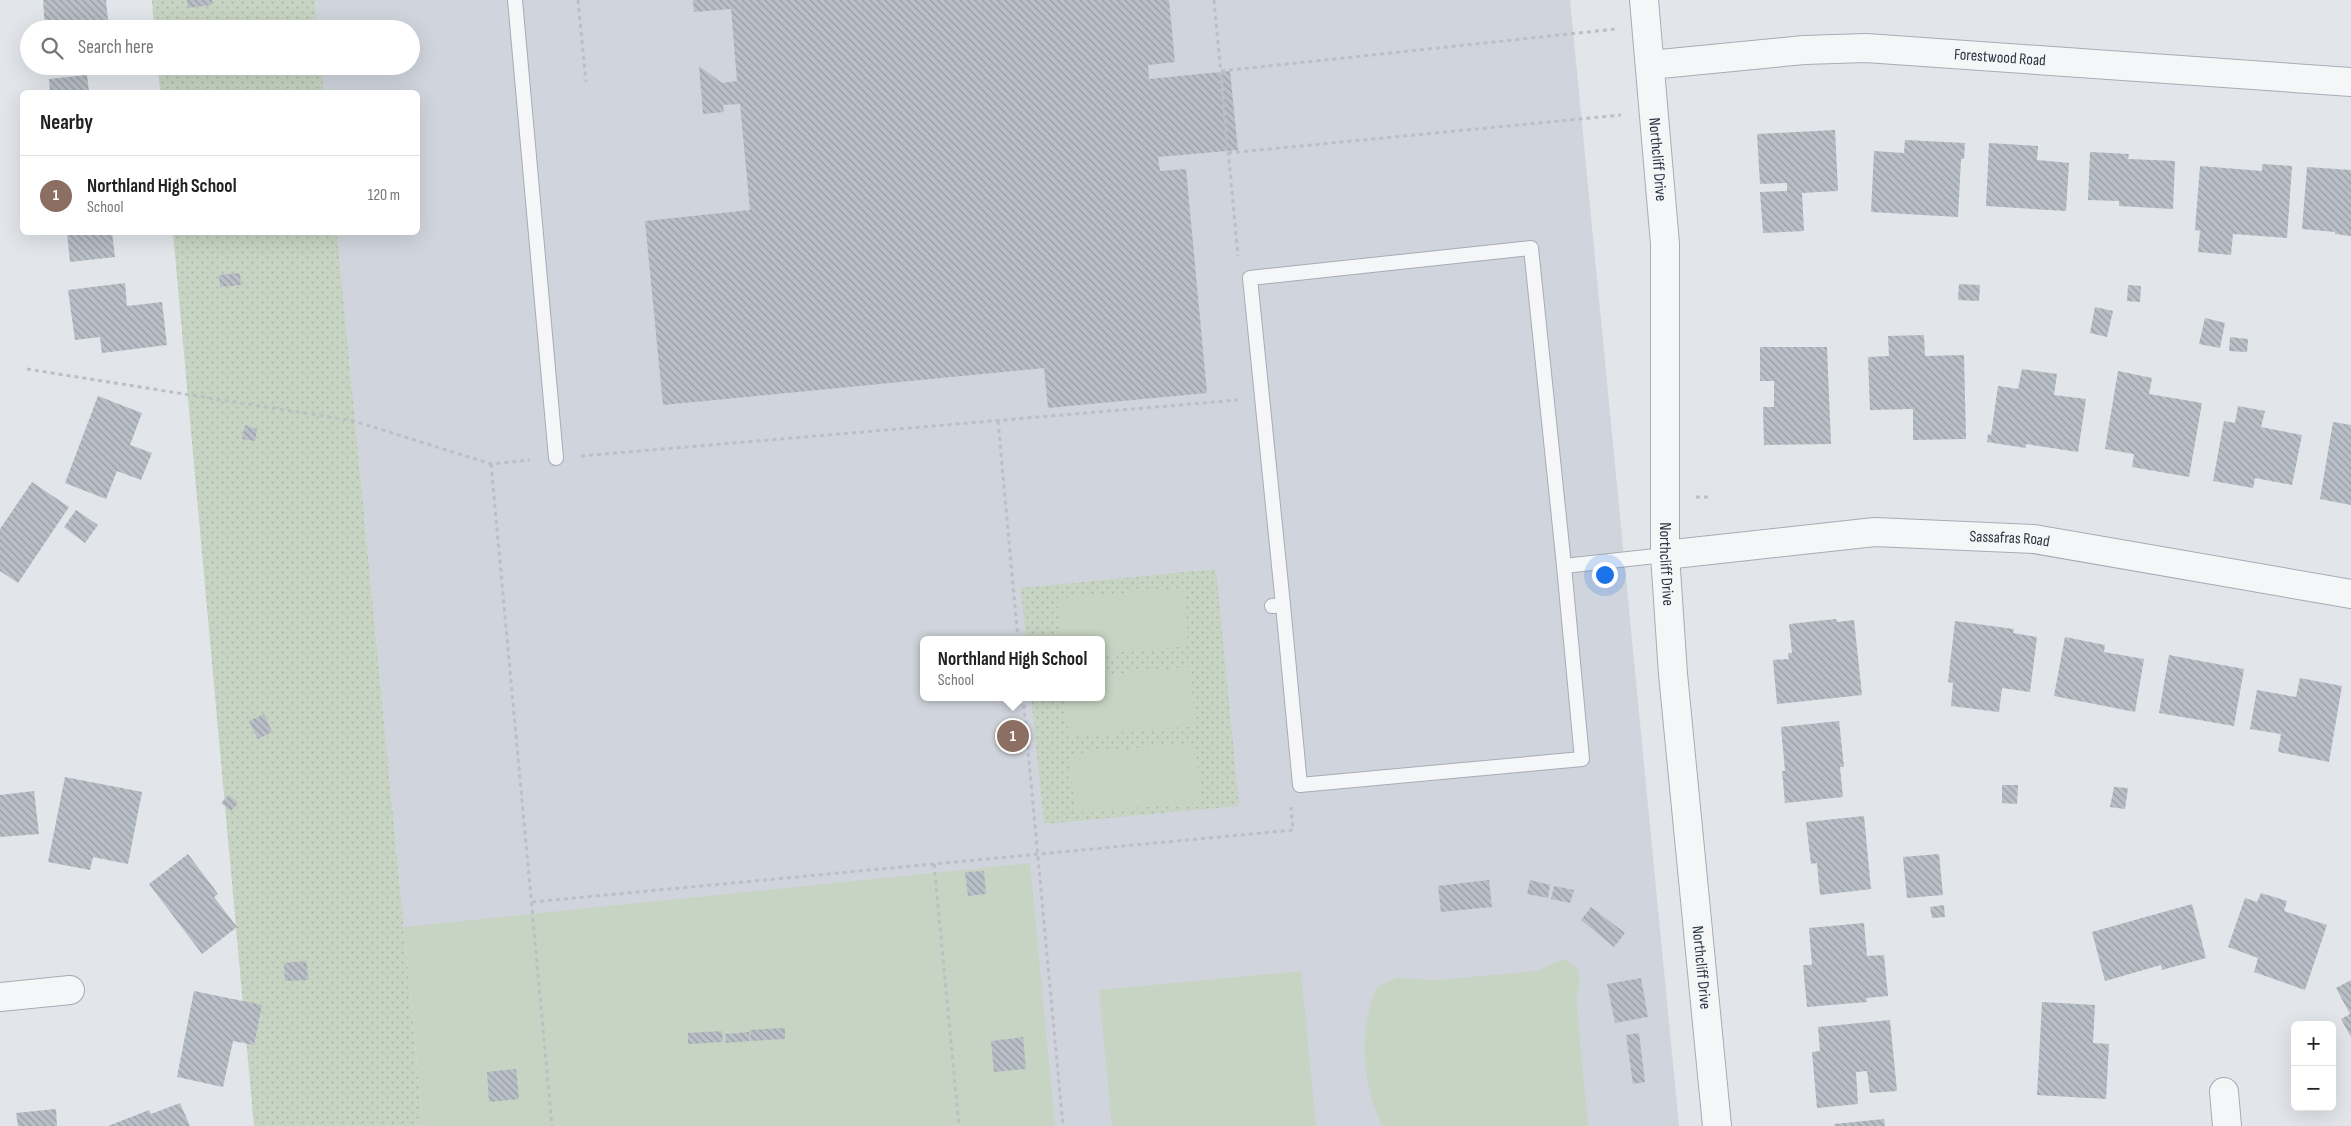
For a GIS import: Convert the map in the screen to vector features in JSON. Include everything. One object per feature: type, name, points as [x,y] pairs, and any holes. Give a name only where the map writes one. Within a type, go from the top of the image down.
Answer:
[{"type":"street","name":"Northcliff Drive","points":[[1645,13],[1665,244],[1665,555],[1673,674],[1717,1126]]},
{"type":"street","name":"Forestwood Road","points":[[1650,65],[1804,50],[1866,48],[2351,82]]},
{"type":"street","name":"Sassafras Road","points":[[1665,555],[1875,532],[2034,539],[2351,594]]},
{"type":"street","points":[[0,997],[70,990]]},
{"type":"street","points":[[2224,1092],[2227,1126]]},
{"type":"lane","points":[[515,0],[556,458]]},
{"type":"lane","points":[[1531,248],[1582,759],[1300,785],[1278,605],[1262,398],[1250,278],[1531,248]]},
{"type":"lane","points":[[1564,566],[1665,555]]},
{"type":"path","points":[[578,0],[586,82]]},
{"type":"path","points":[[1214,0],[1239,263]]},
{"type":"path","points":[[1221,71],[1645,13]]},
{"type":"path","points":[[1228,152],[1654,112]]},
{"type":"path","points":[[27,369],[354,422],[491,464],[1262,398]]},
{"type":"path","points":[[998,421],[1018,636]]},
{"type":"path","points":[[491,464],[552,1126]]},
{"type":"path","points":[[1023,701],[1063,1126]]},
{"type":"path","points":[[532,902],[1293,830],[1290,800]]},
{"type":"path","points":[[934,864],[959,1126]]},
{"type":"shaded area","points":[[315,0],[1570,0],[1679,1126],[423,1126],[337,235],[420,235],[420,90],[324,90],[322,75],[420,75],[420,20],[317,20]]},
{"type":"green space","points":[[152,0],[315,0],[317,20],[153,20]]},
{"type":"green space","points":[[159,75],[322,75],[324,90],[160,90]]},
{"type":"green space","points":[[173,235],[337,235],[423,1126],[254,1126]]},
{"type":"green space","points":[[1216,569],[1239,806],[1044,824],[1031,701],[1105,701],[1105,636],[1026,636],[1021,588]]},
{"type":"green space","points":[[1183,588],[1188,646],[1105,654],[1105,636],[1061,636],[1057,599]]},
{"type":"green space","points":[[1190,667],[1195,726],[1069,737],[1065,701],[1105,701],[1105,675]]},
{"type":"green space","points":[[1195,743],[1201,802],[1075,813],[1069,754]]},
{"type":"green space","points":[[1030,863],[1055,1126],[423,1126],[404,927]]},
{"type":"green space","points":[[1564,959],[1578,969],[1580,984],[1576,998],[1588,1126],[1382,1126],[1370,1092],[1365,1056],[1367,1020],[1377,986],[1398,978],[1438,980],[1536,971]]},
{"type":"green space","points":[[1301,971],[1316,1126],[1112,1126],[1099,990]]},
{"type":"building","points":[[43,0],[106,0],[108,20],[44,20]]},
{"type":"building","points":[[187,0],[212,0],[212,5],[188,8]]},
{"type":"building","points":[[693,0],[1169,0],[1175,62],[1148,65],[1149,79],[1230,71],[1238,150],[1158,157],[1160,171],[1186,169],[1207,393],[1048,408],[1044,368],[663,405],[645,221],[750,210],[740,104],[723,105],[724,112],[703,114],[699,66],[722,83],[737,81],[731,9],[694,12]]},
{"type":"building","points":[[87,75],[89,90],[50,90],[49,79]]},
{"type":"building","points":[[1835,130],[1838,191],[1802,193],[1804,231],[1763,233],[1760,192],[1787,191],[1787,183],[1760,184],[1757,134]]},
{"type":"building","points":[[1905,140],[1965,143],[1964,159],[1961,159],[1958,217],[1871,212],[1874,151],[1904,153]]},
{"type":"building","points":[[1989,143],[2038,146],[2037,160],[2069,163],[2066,211],[1986,206]]},
{"type":"building","points":[[2090,152],[2129,154],[2128,159],[2175,161],[2173,209],[2119,206],[2119,201],[2088,200]]},
{"type":"building","points":[[2262,164],[2292,166],[2287,238],[2233,234],[2231,255],[2198,252],[2200,231],[2195,230],[2200,166],[2262,171]]},
{"type":"building","points":[[2307,167],[2351,170],[2351,236],[2335,234],[2335,232],[2302,229]]},
{"type":"building","points":[[67,235],[112,235],[115,257],[70,262]]},
{"type":"building","points":[[240,273],[241,285],[220,287],[219,275]]},
{"type":"building","points":[[125,283],[127,306],[162,302],[167,345],[102,353],[100,337],[75,340],[68,290]]},
{"type":"building","points":[[1959,284],[1980,285],[1979,301],[1958,300]]},
{"type":"building","points":[[2128,285],[2141,286],[2140,302],[2127,301]]},
{"type":"building","points":[[2095,307],[2113,311],[2107,337],[2090,333]]},
{"type":"building","points":[[2205,318],[2225,323],[2220,348],[2199,344]]},
{"type":"building","points":[[1924,335],[1925,356],[1964,355],[1966,439],[1913,440],[1913,409],[1870,410],[1868,357],[1889,356],[1888,336]]},
{"type":"building","points":[[2230,337],[2248,339],[2247,352],[2229,351]]},
{"type":"building","points":[[1760,347],[1827,347],[1831,444],[1764,445],[1763,407],[1774,407],[1774,381],[1760,381]]},
{"type":"building","points":[[2022,369],[2057,374],[2054,395],[2086,399],[2078,452],[2026,444],[2026,448],[1987,442],[1988,434],[1991,435],[1998,386],[2018,389]]},
{"type":"building","points":[[2118,371],[2152,378],[2149,394],[2202,403],[2189,477],[2132,467],[2134,454],[2105,449]]},
{"type":"building","points":[[98,396],[142,413],[130,445],[152,453],[141,480],[117,471],[106,499],[65,483]]},
{"type":"building","points":[[2238,406],[2265,411],[2261,427],[2302,435],[2292,485],[2255,478],[2253,488],[2213,481],[2224,421],[2235,423]]},
{"type":"building","points":[[2333,422],[2351,425],[2351,505],[2320,499]]},
{"type":"building","points":[[245,425],[257,429],[255,441],[242,439]]},
{"type":"building","points":[[32,482],[69,507],[18,583],[0,571],[0,529]]},
{"type":"building","points":[[76,510],[98,525],[85,543],[64,527]]},
{"type":"building","points":[[1836,619],[1837,622],[1854,620],[1862,695],[1777,704],[1773,660],[1789,659],[1788,653],[1792,653],[1789,624]]},
{"type":"building","points":[[1955,621],[2014,629],[2013,633],[2037,637],[2030,692],[2002,688],[1999,712],[1951,706],[1953,683],[1948,682]]},
{"type":"building","points":[[2065,637],[2105,645],[2104,652],[2144,659],[2135,712],[2054,696]]},
{"type":"building","points":[[2169,655],[2244,669],[2234,726],[2159,713]]},
{"type":"building","points":[[2300,678],[2342,686],[2329,762],[2278,752],[2281,734],[2250,729],[2257,690],[2296,697]]},
{"type":"building","points":[[264,714],[272,732],[258,739],[249,721]]},
{"type":"building","points":[[1839,721],[1844,767],[1840,767],[1843,797],[1785,803],[1782,771],[1785,771],[1781,727]]},
{"type":"building","points":[[65,777],[142,792],[128,864],[93,857],[90,870],[48,862]]},
{"type":"building","points":[[2002,785],[2018,785],[2017,804],[2002,803]]},
{"type":"building","points":[[2114,787],[2128,788],[2125,809],[2110,807]]},
{"type":"building","points":[[34,791],[39,834],[0,837],[0,795]]},
{"type":"building","points":[[229,795],[238,803],[231,811],[221,803]]},
{"type":"building","points":[[1864,816],[1871,889],[1820,895],[1817,863],[1811,864],[1806,822]]},
{"type":"building","points":[[188,854],[218,894],[214,897],[237,927],[202,954],[149,884]]},
{"type":"building","points":[[1939,854],[1943,895],[1907,898],[1903,857]]},
{"type":"building","points":[[984,871],[986,894],[968,896],[965,872]]},
{"type":"building","points":[[1489,880],[1492,907],[1441,912],[1438,886]]},
{"type":"building","points":[[1530,880],[1550,885],[1548,898],[1527,894]]},
{"type":"building","points":[[1554,886],[1574,890],[1570,903],[1551,899]]},
{"type":"building","points":[[2261,893],[2287,901],[2284,911],[2327,925],[2305,990],[2254,972],[2258,958],[2228,947],[2245,898],[2257,902]]},
{"type":"building","points":[[2192,904],[2206,958],[2162,970],[2161,965],[2105,981],[2092,932]]},
{"type":"building","points":[[1944,905],[1945,917],[1932,918],[1930,907]]},
{"type":"building","points":[[1591,907],[1625,933],[1614,947],[1581,920]]},
{"type":"building","points":[[1864,923],[1867,956],[1884,955],[1888,996],[1866,998],[1867,1002],[1807,1007],[1803,965],[1812,965],[1809,928]]},
{"type":"building","points":[[307,961],[308,980],[285,981],[284,963]]},
{"type":"building","points":[[1641,978],[1648,1017],[1615,1023],[1607,984]]},
{"type":"building","points":[[2351,980],[2351,1037],[2341,1019],[2350,1014],[2336,988]]},
{"type":"building","points":[[194,991],[262,1005],[254,1045],[233,1041],[223,1087],[177,1077]]},
{"type":"building","points":[[2042,1002],[2095,1005],[2093,1043],[2109,1044],[2106,1099],[2037,1095]]},
{"type":"building","points":[[1890,1020],[1897,1091],[1870,1093],[1867,1071],[1856,1072],[1858,1104],[1817,1108],[1812,1052],[1820,1051],[1818,1027]]},
{"type":"building","points":[[785,1028],[785,1039],[751,1041],[750,1030]]},
{"type":"building","points":[[722,1031],[723,1042],[688,1044],[688,1033]]},
{"type":"building","points":[[749,1032],[750,1041],[726,1043],[725,1034]]},
{"type":"building","points":[[1639,1033],[1645,1082],[1633,1084],[1626,1035]]},
{"type":"building","points":[[1023,1037],[1026,1069],[994,1072],[991,1041]]},
{"type":"building","points":[[516,1069],[519,1099],[489,1102],[487,1072]]},
{"type":"building","points":[[180,1103],[190,1126],[108,1126],[149,1110],[151,1114]]},
{"type":"building","points":[[56,1109],[57,1126],[18,1126],[16,1113]]},
{"type":"building","points":[[1884,1119],[1885,1126],[1835,1126],[1834,1124]]},
{"type":"place","name":"Northland High School","points":[[1013,736]]}]
